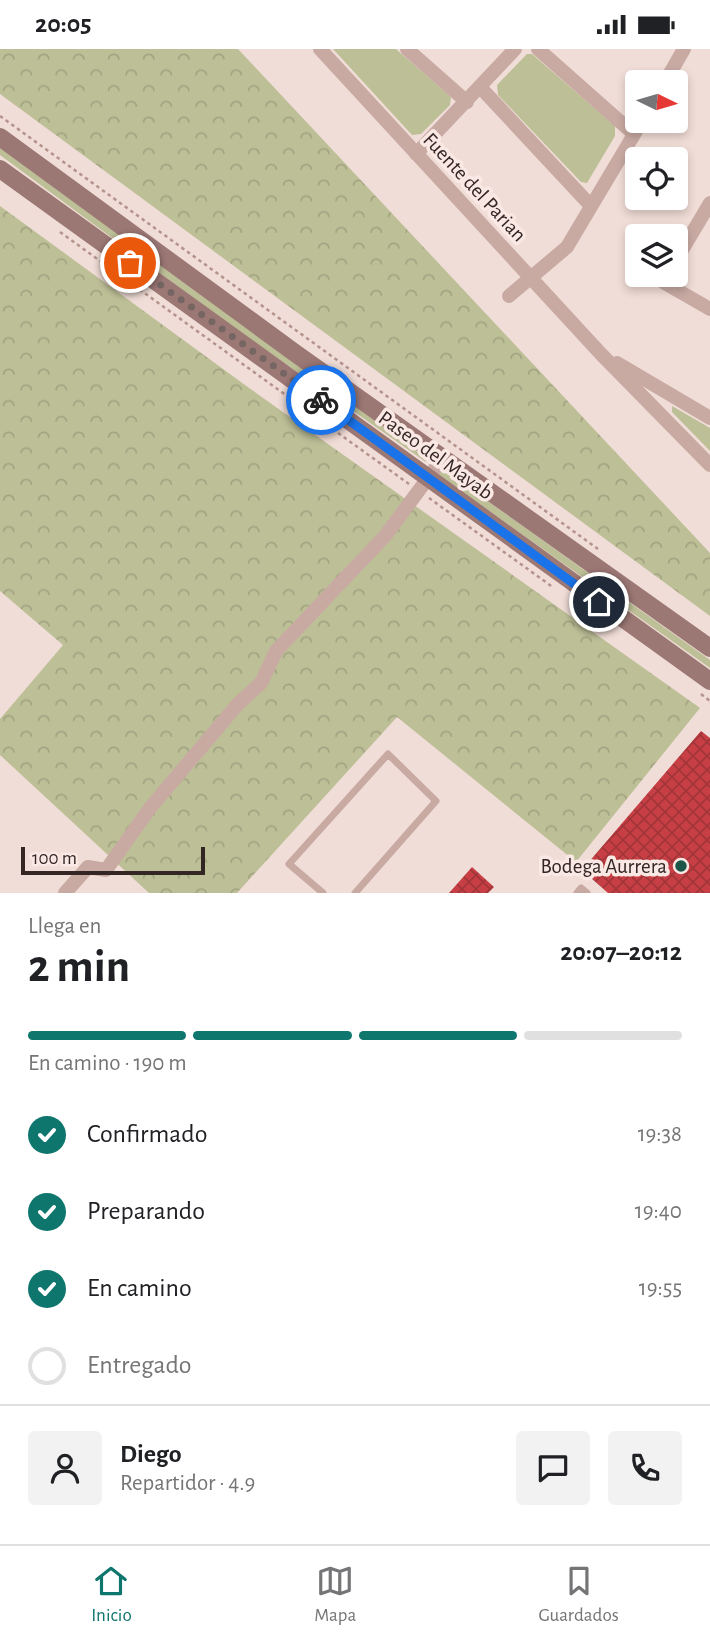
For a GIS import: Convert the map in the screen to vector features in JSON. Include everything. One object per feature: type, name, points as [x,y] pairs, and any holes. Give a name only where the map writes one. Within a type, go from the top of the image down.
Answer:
[{"type":"main road","name":"Paseo del Mayab","points":[[0,137],[710,648]]},
{"type":"main road","name":"Paseo del Mayab","points":[[0,169],[424,485],[703,685]]},
{"type":"street","name":"Fuente del Parian","points":[[320,49],[601,354],[710,465]]},
{"type":"street","points":[[407,49],[467,102]]},
{"type":"street","points":[[416,153],[481,88],[515,49]]},
{"type":"street","points":[[538,49],[625,117]]},
{"type":"street","points":[[672,70],[684,49]]},
{"type":"street","points":[[481,88],[591,206]]},
{"type":"street","points":[[509,296],[567,247],[634,133]]},
{"type":"street","points":[[688,240],[710,203]]},
{"type":"street","points":[[678,287],[710,309]]},
{"type":"street","name":"Fuente del Parian","points":[[601,354],[710,418]]},
{"type":"street","points":[[65,893],[88,867],[106,870],[150,809],[238,704],[261,683],[276,651],[385,536],[443,458]]},
{"type":"lane","points":[[323,893],[289,864],[388,754],[436,801],[355,893]]},
{"type":"lane","points":[[577,893],[582,888],[587,893]]},
{"type":"path","points":[[0,115],[598,549]]},
{"type":"path","points":[[50,225],[424,485],[563,595]]},
{"type":"path","points":[[703,685],[710,701]]},
{"type":"green space","points":[[0,49],[238,49],[710,553],[710,616],[0,94]]},
{"type":"green space","points":[[333,49],[396,49],[451,97],[450,105],[421,134],[412,135]]},
{"type":"green space","points":[[527,54],[532,54],[615,126],[615,136],[587,183],[581,182],[498,95],[497,85]]},
{"type":"green space","points":[[0,148],[425,457],[426,462],[230,325],[0,155]]},
{"type":"green space","points":[[0,206],[245,385],[700,708],[576,862],[397,717],[237,893],[149,893],[0,755],[0,719],[63,645],[0,591]]},
{"type":"green space","points":[[672,406],[710,428],[710,451],[672,412]]},
{"type":"green space","points":[[443,469],[710,660],[710,668],[439,475]]},
{"type":"building","points":[[701,731],[710,738],[710,893],[608,893],[582,870]]},
{"type":"building","points":[[472,867],[494,887],[488,893],[449,893]]},
{"type":"way so far","points":[[130,263],[321,400]]},
{"type":"place","name":"Bodega Aurrera","points":[[681,866]]},
{"type":"route","points":[[321,400],[599,602]]}]
